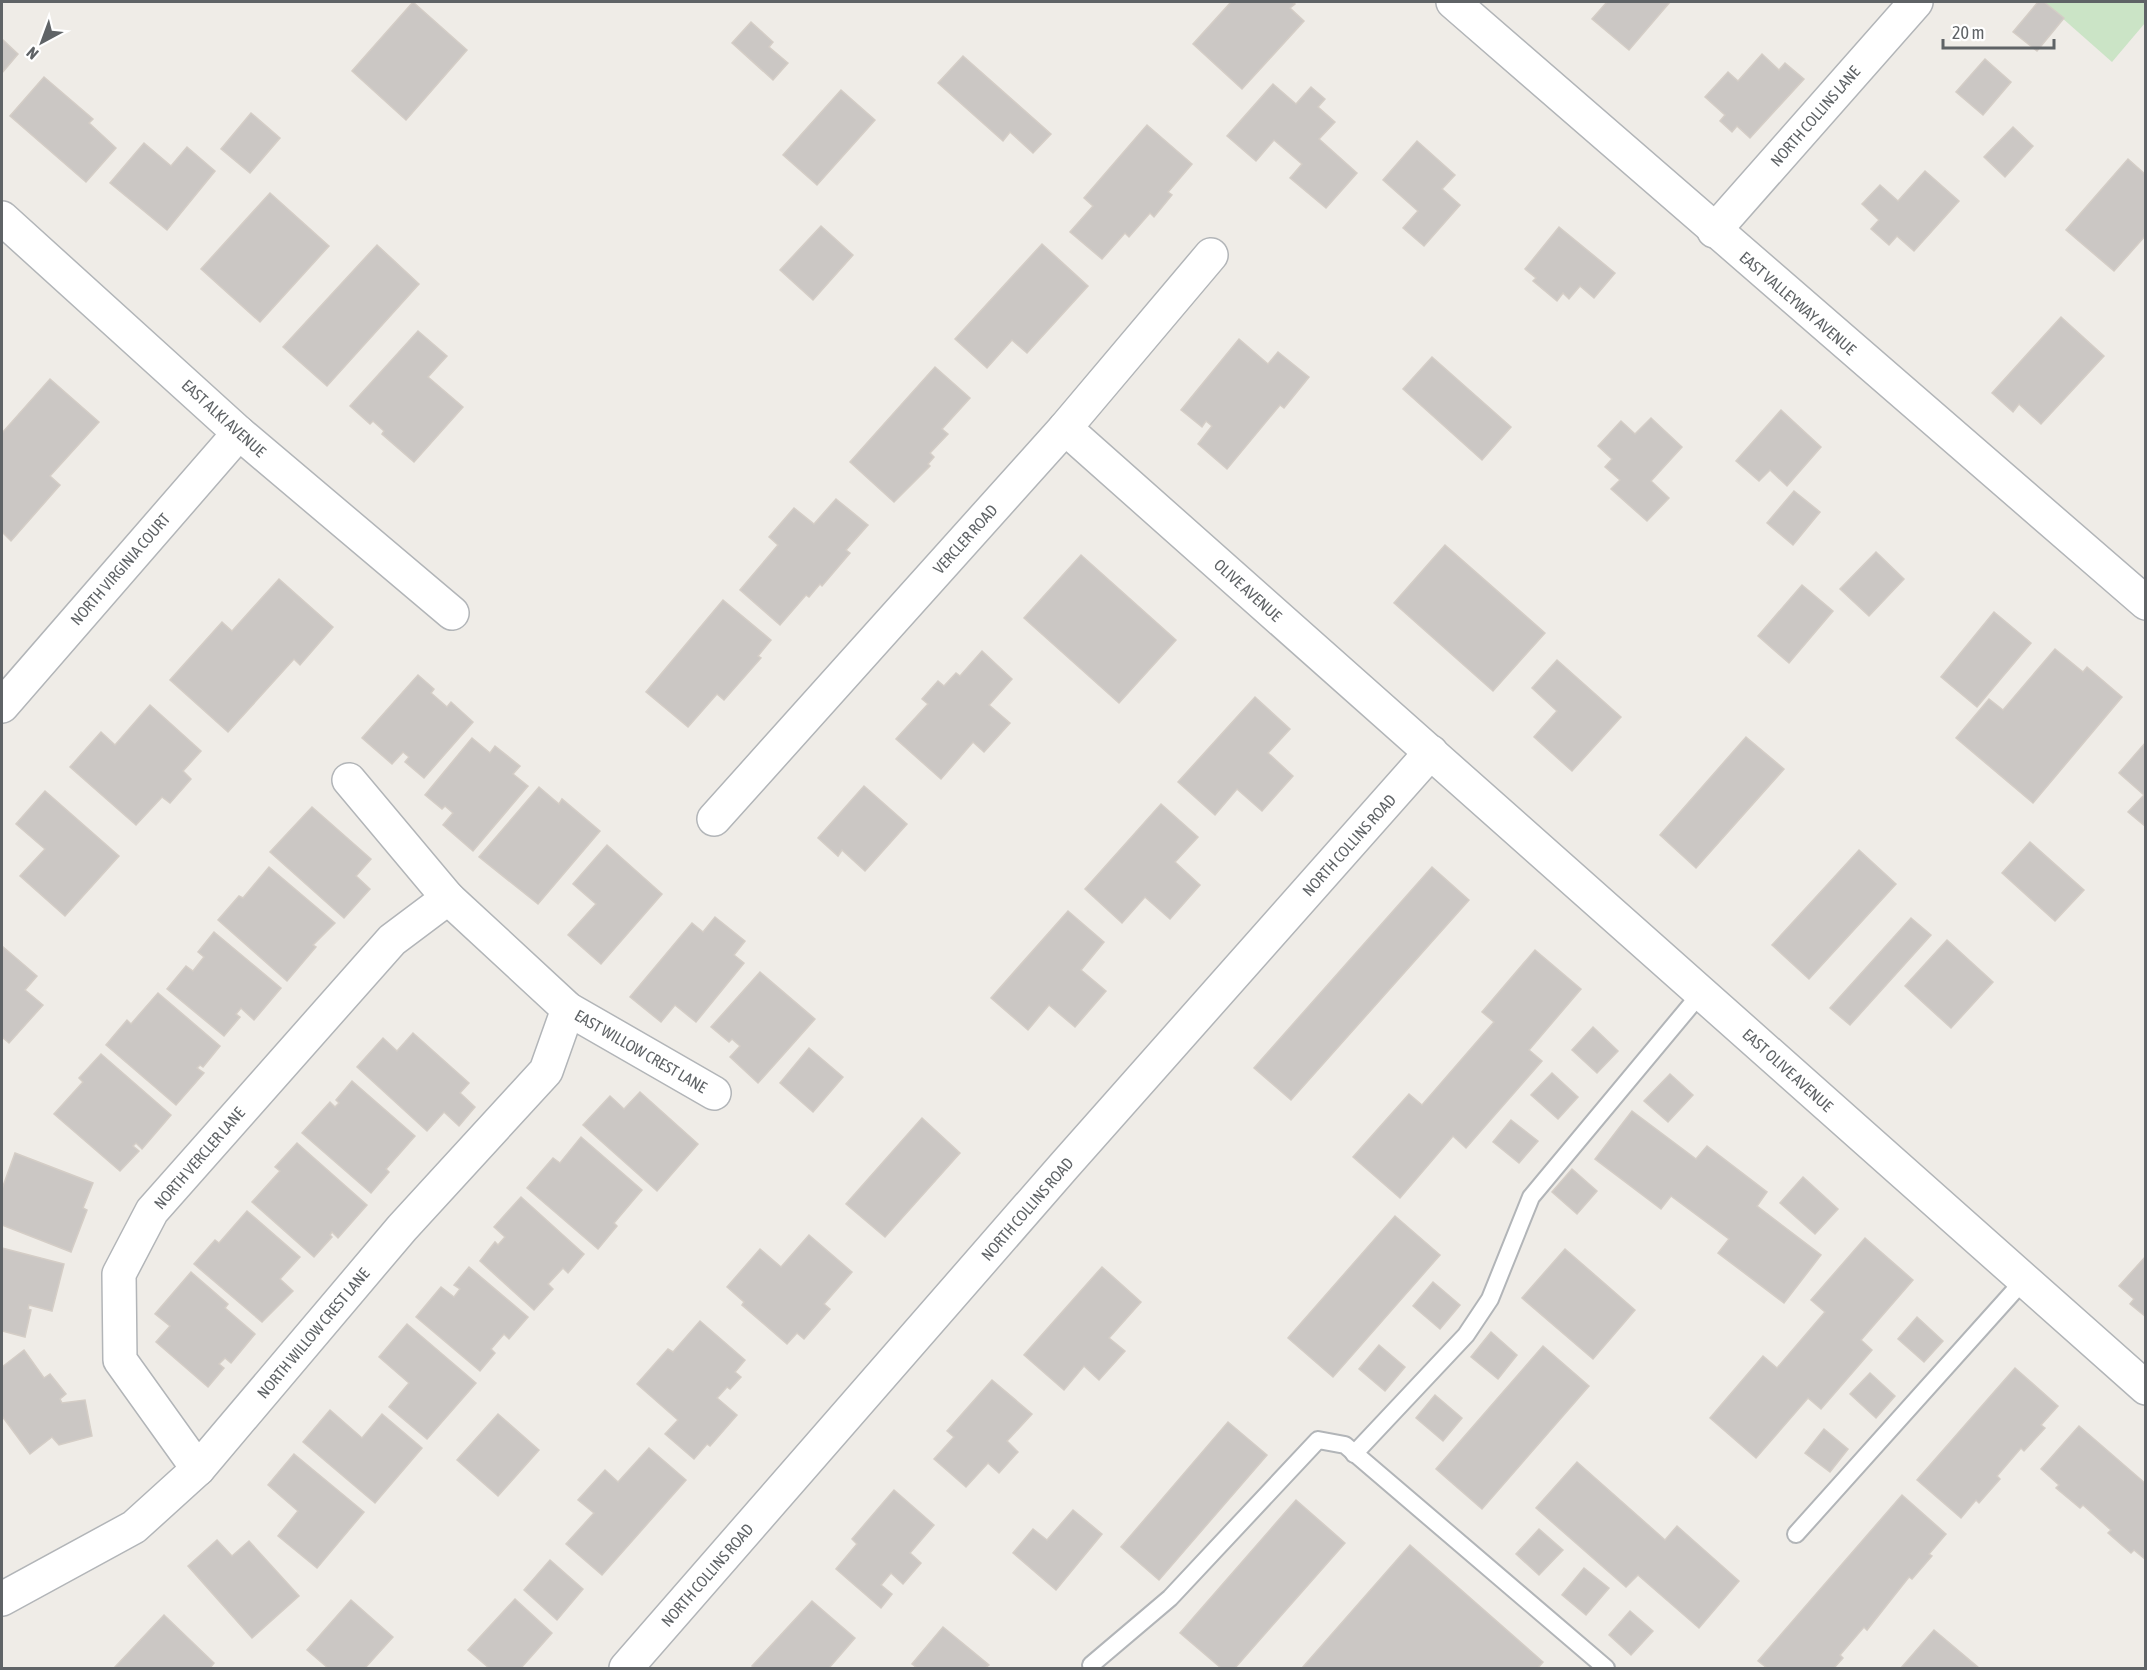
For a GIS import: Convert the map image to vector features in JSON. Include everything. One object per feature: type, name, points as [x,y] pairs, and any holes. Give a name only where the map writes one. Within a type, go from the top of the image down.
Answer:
[{"type":"street","name":"EAST VALLEYWAY AVENUE","points":[[1453,2],[2145,603]]},
{"type":"street","name":"NORTH COLLINS LANE","points":[[1714,231],[1916,2]]},
{"type":"street","name":"EAST ALKI AVENUE","points":[[2,218],[239,433],[452,613]]},
{"type":"street","name":"VERCLER ROAD","points":[[714,819],[1065,428],[1211,255]]},
{"type":"street","name":"OLIVE AVENUE","points":[[1065,428],[1431,752]]},
{"type":"street","name":"NORTH VIRGINIA COURT","points":[[2,706],[239,433]]},
{"type":"street","name":"EAST OLIVE AVENUE","points":[[1431,752],[2145,1388]]},
{"type":"street","name":"NORTH COLLINS ROAD","points":[[626,1668],[1064,1166],[1431,752]]},
{"type":"street","points":[[349,780],[448,898],[568,1009]]},
{"type":"street","name":"NORTH VERCLER LANE","points":[[198,1469],[120,1360],[119,1274],[152,1210],[392,940],[448,898]]},
{"type":"street","name":"EAST WILLOW CREST LANE","points":[[568,1009],[714,1093]]},
{"type":"street","name":"NORTH WILLOW CREST LANE","points":[[2,1599],[134,1527],[198,1469],[402,1228],[546,1071],[568,1009]]},
{"type":"lane","points":[[1354,1454],[1466,1335],[1490,1299],[1531,1197],[1701,993]]},
{"type":"lane","points":[[1796,1534],[2024,1280]]},
{"type":"lane","points":[[1091,1665],[1170,1598],[1318,1440],[1345,1445],[1606,1668]]},
{"type":"green space","points":[[2044,2],[2145,2],[2145,23],[2112,62]]},
{"type":"building","points":[[413,2],[467,50],[406,120],[352,71]]},
{"type":"building","points":[[1231,2],[1292,2],[1295,4],[1290,8],[1304,21],[1242,89],[1193,44]]},
{"type":"building","points":[[1607,2],[1670,2],[1629,50],[1592,19]]},
{"type":"building","points":[[2038,2],[2044,2],[2064,18],[2037,51],[2013,32]]},
{"type":"building","points":[[751,22],[773,42],[769,47],[788,63],[773,80],[732,43]]},
{"type":"building","points":[[2,39],[18,54],[2,73]]},
{"type":"building","points":[[1762,54],[1779,70],[1785,63],[1804,79],[1750,138],[1737,126],[1732,132],[1720,121],[1725,115],[1705,97],[1728,72],[1738,81]]},
{"type":"building","points":[[963,56],[1051,134],[1033,153],[1010,132],[1003,141],[938,83]]},
{"type":"building","points":[[1985,59],[2011,82],[1983,115],[1956,92]]},
{"type":"building","points":[[44,77],[93,119],[89,123],[116,148],[86,182],[10,116]]},
{"type":"building","points":[[1273,84],[1296,104],[1311,87],[1325,99],[1318,107],[1335,122],[1319,139],[1357,173],[1326,208],[1290,178],[1302,164],[1274,140],[1256,161],[1227,136]]},
{"type":"building","points":[[841,90],[875,120],[817,185],[783,155]]},
{"type":"building","points":[[251,113],[280,138],[250,173],[221,149]]},
{"type":"building","points":[[1147,125],[1192,164],[1168,192],[1172,195],[1154,217],[1150,213],[1129,237],[1125,233],[1102,259],[1070,232],[1093,206],[1084,198]]},
{"type":"building","points":[[2013,127],[2033,146],[2005,177],[1984,157]]},
{"type":"building","points":[[1417,141],[1455,175],[1442,189],[1460,205],[1424,246],[1403,228],[1418,211],[1383,180]]},
{"type":"building","points":[[144,143],[171,166],[187,147],[215,171],[167,230],[110,183]]},
{"type":"building","points":[[2128,159],[2146,175],[2146,235],[2114,271],[2066,230]]},
{"type":"building","points":[[1925,171],[1959,201],[1914,251],[1897,236],[1889,245],[1871,229],[1879,220],[1862,204],[1880,185],[1898,201]]},
{"type":"building","points":[[270,193],[329,246],[260,322],[201,269]]},
{"type":"building","points":[[821,226],[853,255],[813,300],[780,270]]},
{"type":"building","points":[[1559,227],[1615,273],[1594,298],[1580,286],[1569,299],[1563,293],[1557,301],[1533,281],[1536,278],[1525,269]]},
{"type":"building","points":[[1042,244],[1088,286],[1027,353],[1012,340],[987,368],[955,339]]},
{"type":"building","points":[[377,245],[419,284],[327,386],[283,347]]},
{"type":"building","points":[[2061,317],[2104,356],[2041,424],[2019,404],[2013,412],[1992,393]]},
{"type":"building","points":[[418,331],[447,356],[428,377],[463,407],[414,462],[382,434],[384,431],[373,421],[370,424],[350,406]]},
{"type":"building","points":[[1239,339],[1268,364],[1278,352],[1309,377],[1284,408],[1280,405],[1227,469],[1198,444],[1212,426],[1206,421],[1202,427],[1181,410]]},
{"type":"building","points":[[1432,357],[1511,427],[1482,460],[1403,389]]},
{"type":"building","points":[[935,367],[970,398],[942,429],[948,434],[930,453],[934,457],[928,464],[930,466],[894,502],[850,462]]},
{"type":"building","points":[[50,379],[99,422],[50,476],[60,485],[11,541],[2,532],[2,433]]},
{"type":"building","points":[[1781,410],[1821,447],[1787,486],[1770,470],[1759,481],[1736,461]]},
{"type":"building","points":[[1651,418],[1682,447],[1651,481],[1669,498],[1647,521],[1611,489],[1620,480],[1605,467],[1612,459],[1598,446],[1621,421],[1635,434]]},
{"type":"building","points":[[1794,491],[1820,512],[1793,545],[1767,523]]},
{"type":"building","points":[[836,499],[868,525],[846,550],[850,553],[822,586],[820,584],[809,597],[806,595],[780,625],[740,590],[778,545],[769,537],[794,508],[814,524]]},
{"type":"building","points":[[1445,545],[1545,633],[1493,691],[1394,603]]},
{"type":"building","points":[[1876,552],[1904,579],[1869,616],[1840,589]]},
{"type":"building","points":[[1081,555],[1176,640],[1119,703],[1024,618]]},
{"type":"building","points":[[279,579],[333,627],[300,665],[294,659],[228,732],[170,680],[222,622],[232,631]]},
{"type":"building","points":[[1802,585],[1833,611],[1789,663],[1758,636]]},
{"type":"building","points":[[723,600],[771,640],[758,656],[761,658],[724,700],[717,694],[688,727],[646,692]]},
{"type":"building","points":[[1994,612],[2031,643],[1977,707],[1941,677]]},
{"type":"building","points":[[2055,649],[2083,672],[2087,667],[2122,697],[2033,803],[1956,738],[1989,699],[2003,710]]},
{"type":"building","points":[[982,651],[1012,679],[989,705],[1010,723],[984,752],[973,742],[941,779],[896,739],[928,704],[922,699],[938,681],[944,686],[956,673],[960,676]]},
{"type":"building","points":[[1557,660],[1621,717],[1572,771],[1534,737],[1557,711],[1532,688]]},
{"type":"building","points":[[418,675],[434,689],[431,693],[447,707],[451,702],[473,722],[424,778],[405,762],[409,757],[403,752],[392,764],[362,738]]},
{"type":"building","points":[[1255,697],[1290,729],[1268,753],[1293,776],[1262,811],[1237,789],[1215,815],[1178,782]]},
{"type":"building","points":[[150,705],[201,751],[183,771],[191,779],[170,803],[162,797],[136,825],[70,767],[101,732],[115,745]]},
{"type":"building","points":[[1746,737],[1784,769],[1696,868],[1660,835]]},
{"type":"building","points":[[472,738],[490,753],[495,746],[520,766],[513,774],[528,786],[473,851],[443,825],[453,813],[445,806],[442,809],[425,795]]},
{"type":"building","points":[[2146,742],[2146,827],[2128,812],[2144,795],[2119,773]]},
{"type":"building","points":[[864,786],[907,824],[865,871],[842,850],[838,856],[818,838]]},
{"type":"building","points":[[539,787],[559,804],[562,799],[600,831],[538,904],[479,857]]},
{"type":"building","points":[[45,791],[119,856],[65,916],[20,876],[45,849],[16,824]]},
{"type":"building","points":[[1161,804],[1198,837],[1175,862],[1200,885],[1170,919],[1145,897],[1122,923],[1085,889]]},
{"type":"building","points":[[312,807],[371,859],[356,876],[370,889],[344,918],[270,852]]},
{"type":"building","points":[[2030,842],[2084,890],[2055,921],[2002,873]]},
{"type":"building","points":[[607,845],[662,894],[601,964],[568,935],[596,904],[573,884]]},
{"type":"building","points":[[1859,850],[1896,884],[1809,979],[1772,945]]},
{"type":"building","points":[[269,867],[335,923],[313,945],[316,947],[287,981],[218,920],[239,896],[243,898]]},
{"type":"building","points":[[1432,867],[1469,900],[1291,1100],[1254,1068]]},
{"type":"building","points":[[1068,911],[1104,942],[1081,970],[1106,991],[1075,1027],[1049,1005],[1028,1030],[991,998]]},
{"type":"building","points":[[715,917],[745,941],[734,955],[744,963],[696,1022],[675,1005],[661,1022],[630,997],[692,923],[703,932]]},
{"type":"building","points":[[1911,918],[1931,935],[1850,1025],[1830,1008]]},
{"type":"building","points":[[214,932],[281,988],[254,1020],[241,1008],[236,1014],[240,1017],[224,1036],[167,989],[186,966],[193,971],[204,957],[198,952]]},
{"type":"building","points":[[1947,940],[1993,982],[1951,1028],[1905,986]]},
{"type":"building","points":[[2,946],[37,976],[25,990],[43,1005],[9,1043],[2,1037]]},
{"type":"building","points":[[1535,950],[1581,989],[1529,1050],[1542,1061],[1466,1148],[1453,1136],[1400,1198],[1353,1157],[1409,1094],[1422,1105],[1494,1022],[1482,1012]]},
{"type":"building","points":[[760,972],[815,1019],[758,1083],[730,1057],[740,1046],[732,1039],[729,1042],[711,1027]]},
{"type":"building","points":[[158,993],[220,1046],[203,1067],[200,1065],[197,1068],[204,1073],[176,1105],[106,1045],[127,1020],[131,1024]]},
{"type":"building","points":[[1593,1027],[1618,1051],[1597,1073],[1572,1050]]},
{"type":"building","points":[[413,1033],[469,1083],[460,1093],[475,1107],[459,1126],[444,1112],[427,1131],[357,1067],[383,1038],[397,1051]]},
{"type":"building","points":[[809,1048],[843,1077],[813,1112],[780,1083]]},
{"type":"building","points":[[101,1054],[171,1115],[142,1149],[136,1143],[133,1146],[139,1151],[120,1171],[54,1114],[83,1082],[79,1078]]},
{"type":"building","points":[[1552,1073],[1578,1097],[1558,1119],[1531,1095]]},
{"type":"building","points":[[1670,1074],[1693,1095],[1668,1122],[1644,1101]]},
{"type":"building","points":[[352,1081],[415,1136],[386,1169],[389,1172],[371,1193],[302,1133],[330,1102],[335,1107],[339,1103],[336,1100]]},
{"type":"building","points":[[640,1092],[698,1144],[657,1191],[583,1125],[610,1096],[624,1109]]},
{"type":"building","points":[[1632,1111],[1696,1159],[1707,1146],[1767,1192],[1757,1206],[1821,1255],[1784,1303],[1718,1253],[1729,1239],[1671,1196],[1661,1209],[1595,1159]]},
{"type":"building","points":[[922,1118],[960,1153],[885,1237],[846,1204]]},
{"type":"building","points":[[1511,1120],[1538,1141],[1519,1163],[1493,1142]]},
{"type":"building","points":[[581,1137],[642,1190],[614,1223],[617,1226],[598,1249],[527,1188],[553,1158],[560,1163]]},
{"type":"building","points":[[297,1143],[367,1205],[338,1238],[332,1232],[330,1235],[332,1237],[314,1257],[252,1202],[280,1171],[275,1167]]},
{"type":"building","points":[[15,1153],[93,1183],[83,1208],[87,1210],[71,1252],[2,1225],[2,1189]]},
{"type":"building","points":[[1572,1169],[1597,1191],[1577,1214],[1552,1192]]},
{"type":"building","points":[[1803,1177],[1838,1209],[1815,1234],[1780,1203]]},
{"type":"building","points":[[521,1197],[584,1254],[568,1273],[563,1268],[548,1284],[553,1289],[534,1310],[480,1261],[495,1242],[498,1245],[505,1237],[494,1227]]},
{"type":"building","points":[[247,1211],[300,1257],[280,1279],[293,1291],[262,1322],[194,1264],[215,1240],[219,1243]]},
{"type":"building","points":[[1395,1216],[1440,1255],[1333,1377],[1288,1338]]},
{"type":"building","points":[[809,1235],[852,1272],[824,1304],[830,1309],[804,1339],[797,1333],[787,1344],[742,1305],[744,1302],[727,1287],[760,1249],[781,1267]]},
{"type":"building","points":[[1865,1238],[1913,1280],[1861,1340],[1872,1350],[1821,1409],[1808,1398],[1756,1458],[1710,1418],[1763,1356],[1777,1368],[1825,1312],[1811,1300]]},
{"type":"building","points":[[2,1248],[64,1264],[52,1311],[29,1305],[28,1309],[31,1310],[25,1337],[2,1331]]},
{"type":"building","points":[[1565,1249],[1635,1310],[1593,1359],[1522,1298]]},
{"type":"building","points":[[2146,1256],[2146,1317],[2130,1304],[2134,1299],[2119,1286]]},
{"type":"building","points":[[469,1267],[528,1317],[509,1339],[504,1334],[491,1349],[495,1353],[480,1371],[416,1317],[441,1287],[454,1297],[460,1289],[454,1285]]},
{"type":"building","points":[[1102,1267],[1141,1302],[1109,1338],[1125,1351],[1099,1380],[1084,1366],[1064,1390],[1024,1355]]},
{"type":"building","points":[[191,1272],[228,1304],[225,1308],[255,1334],[231,1363],[225,1358],[219,1364],[224,1368],[208,1387],[156,1342],[170,1326],[155,1314]]},
{"type":"building","points":[[1433,1282],[1460,1305],[1440,1329],[1413,1306]]},
{"type":"building","points":[[1917,1317],[1943,1341],[1924,1362],[1898,1339]]},
{"type":"building","points":[[700,1321],[745,1360],[735,1372],[741,1377],[717,1398],[737,1415],[710,1446],[707,1444],[694,1459],[665,1434],[678,1420],[637,1384],[668,1349],[673,1352]]},
{"type":"building","points":[[407,1324],[476,1383],[427,1439],[389,1407],[409,1383],[379,1357]]},
{"type":"building","points":[[1491,1332],[1517,1355],[1498,1379],[1471,1357]]},
{"type":"building","points":[[1379,1345],[1405,1367],[1385,1391],[1359,1369]]},
{"type":"building","points":[[1543,1346],[1589,1386],[1482,1509],[1436,1469]]},
{"type":"building","points":[[24,1350],[44,1378],[50,1374],[66,1394],[60,1399],[62,1403],[85,1400],[92,1436],[59,1445],[52,1437],[30,1454],[2,1416],[2,1367]]},
{"type":"building","points":[[2015,1368],[2058,1406],[2041,1425],[2045,1428],[2024,1451],[2021,1448],[1997,1476],[2000,1479],[1979,1503],[1976,1500],[1961,1518],[1917,1480]]},
{"type":"building","points":[[1870,1373],[1895,1396],[1876,1418],[1850,1394]]},
{"type":"building","points":[[992,1380],[1032,1414],[1007,1441],[1018,1452],[999,1473],[988,1463],[966,1487],[934,1459],[954,1437],[947,1431]]},
{"type":"building","points":[[1435,1395],[1462,1418],[1443,1441],[1416,1418]]},
{"type":"building","points":[[330,1410],[362,1438],[382,1414],[422,1448],[375,1503],[303,1442]]},
{"type":"building","points":[[498,1414],[539,1450],[498,1496],[457,1460]]},
{"type":"building","points":[[1228,1422],[1267,1455],[1159,1580],[1121,1547]]},
{"type":"building","points":[[2079,1426],[2146,1484],[2146,1560],[2134,1550],[2131,1553],[2108,1533],[2111,1530],[2083,1505],[2080,1508],[2056,1488],[2059,1485],[2041,1469]]},
{"type":"building","points":[[1824,1429],[1848,1449],[1830,1472],[1805,1453]]},
{"type":"building","points":[[649,1448],[686,1480],[602,1575],[566,1544],[594,1513],[578,1500],[605,1470],[618,1482]]},
{"type":"building","points":[[294,1454],[364,1512],[317,1568],[278,1536],[298,1511],[268,1485]]},
{"type":"building","points":[[1577,1462],[1665,1540],[1677,1526],[1739,1581],[1699,1628],[1638,1575],[1626,1587],[1536,1508]]},
{"type":"building","points":[[894,1490],[934,1525],[910,1553],[921,1563],[903,1584],[891,1573],[881,1585],[892,1594],[881,1608],[836,1569],[857,1544],[852,1539]]},
{"type":"building","points":[[1902,1495],[1946,1534],[1929,1554],[1932,1556],[1912,1579],[1909,1577],[1867,1630],[1864,1627],[1840,1655],[1843,1658],[1834,1668],[1767,1668],[1758,1661]]},
{"type":"building","points":[[1296,1500],[1345,1543],[1235,1668],[1221,1668],[1180,1633]]},
{"type":"building","points":[[1073,1510],[1102,1534],[1056,1590],[1013,1553],[1033,1529],[1047,1540]]},
{"type":"building","points":[[1539,1529],[1563,1550],[1539,1575],[1516,1554]]},
{"type":"building","points":[[217,1540],[232,1556],[249,1541],[299,1596],[252,1638],[188,1566]]},
{"type":"building","points":[[1410,1545],[1543,1662],[1538,1668],[1302,1668]]},
{"type":"building","points":[[550,1560],[583,1589],[557,1620],[524,1590]]},
{"type":"building","points":[[1584,1568],[1609,1588],[1586,1615],[1562,1595]]},
{"type":"building","points":[[515,1599],[552,1633],[521,1668],[489,1668],[468,1650]]},
{"type":"building","points":[[351,1600],[393,1637],[365,1668],[328,1668],[307,1650]]},
{"type":"building","points":[[812,1601],[855,1638],[829,1668],[754,1668],[752,1666]]},
{"type":"building","points":[[1630,1611],[1653,1631],[1631,1655],[1609,1635]]},
{"type":"building","points":[[164,1615],[214,1663],[210,1668],[114,1668]]},
{"type":"building","points":[[943,1627],[989,1665],[985,1668],[917,1668],[912,1664]]},
{"type":"building","points":[[1934,1630],[1979,1668],[1901,1668]]}]
